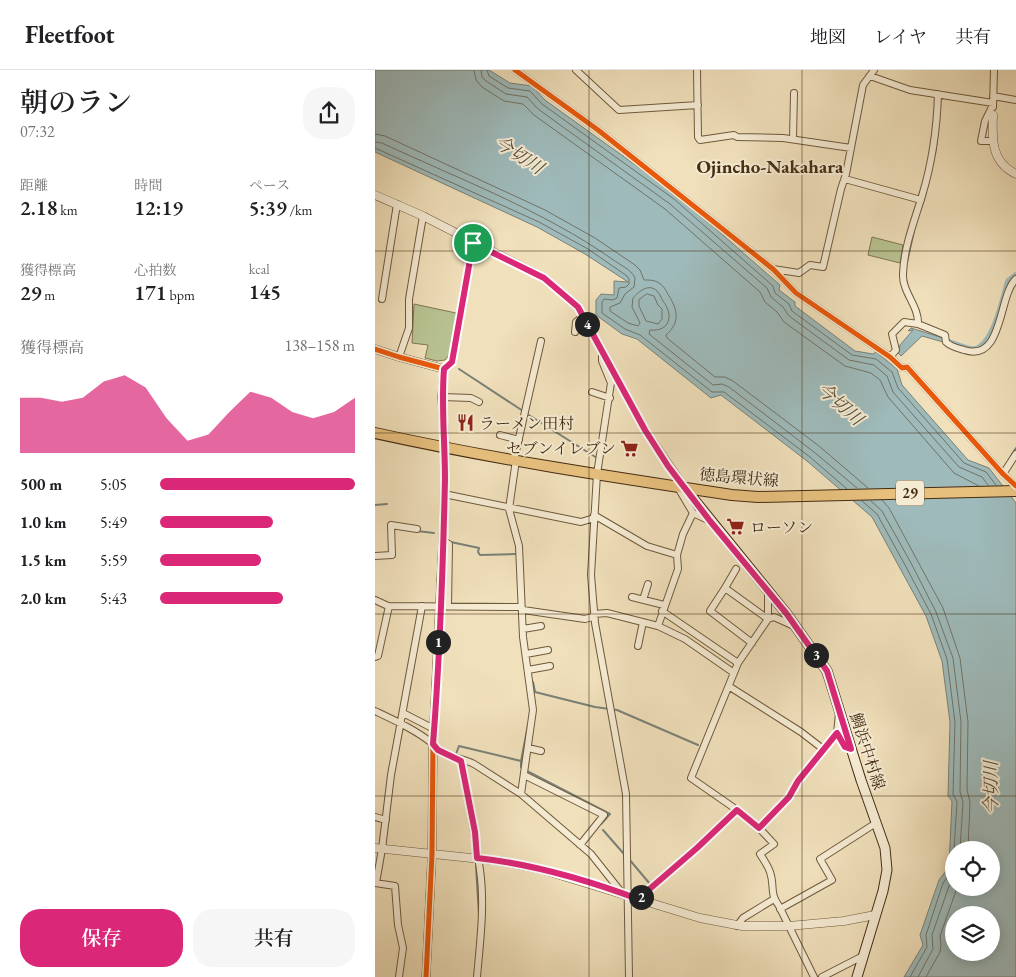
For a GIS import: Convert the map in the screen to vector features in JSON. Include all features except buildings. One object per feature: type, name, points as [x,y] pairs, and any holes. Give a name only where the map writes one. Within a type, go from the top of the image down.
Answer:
[{"type":"main road","name":"徳島環状線","points":[[375,433],[445,448],[741,496],[1016,491]]},
{"type":"main road","name":"鯛浜中村線","points":[[681,487],[786,613],[827,671],[885,848],[887,870],[883,891],[861,957],[857,977]]},
{"type":"street","points":[[515,70],[598,130],[773,269],[796,293],[890,357],[902,368],[907,368],[1016,486]]},
{"type":"street","points":[[576,70],[619,110],[698,105]]},
{"type":"street","points":[[697,70],[698,136],[700,140],[734,135],[737,137],[793,139],[851,148]]},
{"type":"street","points":[[994,70],[994,150],[999,161],[1008,170],[1016,174]]},
{"type":"street","points":[[773,269],[799,274],[810,265],[823,266],[845,179],[863,85],[872,73],[910,90],[993,101],[1016,100]]},
{"type":"street","points":[[793,139],[794,92]]},
{"type":"street","points":[[918,324],[916,308],[903,281],[903,274],[907,242],[921,200],[935,141],[938,94]]},
{"type":"street","points":[[993,101],[985,121],[981,141],[993,141]]},
{"type":"street","points":[[845,179],[921,200]]},
{"type":"street","points":[[375,195],[423,216],[544,278],[578,307],[645,430],[681,487],[693,513],[710,521]]},
{"type":"street","points":[[382,299],[397,204]]},
{"type":"street","points":[[399,357],[409,328],[409,299],[423,216]]},
{"type":"street","points":[[426,977],[432,854],[433,744],[444,606],[445,448],[442,397],[444,369],[452,362],[473,243]]},
{"type":"street","points":[[890,357],[896,350],[893,334],[904,322],[918,324],[945,335],[950,346],[974,352],[985,348],[993,337],[1006,303],[1010,284],[1016,280]]},
{"type":"street","points":[[575,332],[577,322],[583,316]]},
{"type":"street","points":[[521,794],[533,710],[525,654],[519,546],[509,508],[515,460],[541,341]]},
{"type":"street","points":[[375,349],[444,369]]},
{"type":"street","points":[[602,352],[601,361],[611,383],[597,474],[591,575],[594,614],[626,794],[625,894],[629,977]]},
{"type":"street","points":[[592,392],[609,398]]},
{"type":"street","points":[[442,397],[471,398],[479,402]]},
{"type":"street","points":[[500,435],[519,440]]},
{"type":"street","points":[[1003,474],[1016,454]]},
{"type":"street","points":[[444,494],[581,522],[594,517],[647,546],[677,555]]},
{"type":"street","points":[[658,626],[678,569],[677,555],[683,534],[693,513]]},
{"type":"street","points":[[375,556],[392,555],[391,525],[417,529]]},
{"type":"street","points":[[736,570],[710,610],[752,643]]},
{"type":"street","points":[[643,600],[648,584]]},
{"type":"street","points":[[725,588],[768,620]]},
{"type":"street","points":[[768,592],[768,620]]},
{"type":"street","points":[[633,597],[663,608],[738,663]]},
{"type":"street","points":[[375,600],[389,606],[521,607],[523,610],[585,618],[592,617],[594,614],[607,613],[658,626],[685,639],[735,673]]},
{"type":"street","points":[[375,657],[378,656],[389,606]]},
{"type":"street","points":[[399,977],[403,948],[398,925],[395,886],[375,883],[379,848],[386,820],[391,775],[422,606]]},
{"type":"street","points":[[794,626],[774,617],[768,620],[738,663],[691,778],[737,810],[759,828],[774,844],[760,854],[770,872],[774,900],[814,977]]},
{"type":"street","points":[[637,646],[643,622]]},
{"type":"street","points":[[523,629],[541,626]]},
{"type":"street","points":[[525,654],[548,650]]},
{"type":"street","points":[[528,670],[550,666]]},
{"type":"street","points":[[729,687],[801,732],[823,749]]},
{"type":"street","points":[[839,710],[837,733],[845,747],[851,749]]},
{"type":"street","points":[[375,711],[401,724],[433,744],[438,750],[461,761],[466,760],[521,794],[591,854],[625,894]]},
{"type":"street","points":[[403,713],[434,729]]},
{"type":"street","points":[[759,828],[789,797],[798,781],[837,733]]},
{"type":"street","points":[[528,748],[541,751]]},
{"type":"street","points":[[461,761],[475,832],[480,871],[481,919],[477,977]]},
{"type":"street","points":[[524,775],[604,815],[580,845]]},
{"type":"street","points":[[638,899],[697,848],[737,810]]},
{"type":"street","points":[[375,817],[386,820]]},
{"type":"street","points":[[780,909],[832,880],[820,859],[876,823]]},
{"type":"street","points":[[379,848],[477,858],[540,869],[700,918],[737,926],[789,926],[843,921],[875,915]]},
{"type":"street","points":[[737,926],[743,918],[774,900]]},
{"type":"street","points":[[821,977],[861,957]]},
{"type":"green space","points":[[872,237],[903,245],[900,263],[868,255]]},
{"type":"green space","points":[[414,304],[456,313],[452,351],[445,360],[437,361],[425,358],[428,345],[412,343]]},
{"type":"water","name":"今切川","points":[[375,70],[489,70],[510,83],[532,86],[545,100],[677,195],[780,285],[779,290],[795,302],[795,306],[855,351],[873,354],[876,352],[897,369],[902,385],[968,460],[989,468],[1016,503],[1016,977],[904,977],[923,945],[920,935],[939,880],[945,872],[945,896],[1000,896],[1000,841],[950,841],[952,801],[948,796],[950,722],[942,661],[926,616],[872,517],[807,461],[721,395],[711,398],[637,339],[622,334],[596,315],[596,300],[601,294],[614,295],[614,281],[628,282],[585,254],[537,227],[375,152]]},
{"type":"water","points":[[911,328],[943,338],[943,342],[922,336],[901,356],[898,353],[900,345],[913,330],[908,331]]},
{"type":"waterway","points":[[935,154],[937,139]]},
{"type":"waterway","points":[[907,262],[914,231]]},
{"type":"waterway","points":[[946,341],[970,349],[980,346],[992,331],[1008,281],[1016,275]]},
{"type":"waterway","points":[[459,369],[523,411]]},
{"type":"waterway","points":[[527,414],[597,458]]},
{"type":"waterway","points":[[1011,456],[1016,448]]},
{"type":"waterway","points":[[375,505],[387,504]]},
{"type":"waterway","points":[[417,531],[434,533]]},
{"type":"waterway","points":[[451,542],[479,548],[478,552],[480,555],[515,554]]},
{"type":"waterway","points":[[533,682],[535,692],[595,707],[617,710],[698,745]]},
{"type":"waterway","points":[[521,761],[528,725]]},
{"type":"waterway","points":[[439,746],[452,754],[456,754],[459,746],[521,761],[523,769]]},
{"type":"waterway","points":[[527,771],[610,814],[601,824]]},
{"type":"waterway","points":[[701,840],[730,812]]},
{"type":"waterway","points":[[603,830],[624,854]]},
{"type":"waterway","points":[[629,859],[650,884],[685,855]]},
{"type":"waterway","points":[[476,866],[479,916]]},
{"type":"cycle path","points":[[515,70],[598,130],[773,269],[796,293],[890,357],[902,368],[907,367],[1016,486]]},
{"type":"cycle path","points":[[375,349],[444,369],[442,397],[445,448],[444,518],[433,744],[432,854],[426,977]]},
{"type":"place","name":"ラーメン田村","points":[[465,423]]},
{"type":"place","name":"セブンイレブン","points":[[630,448]]},
{"type":"place","name":"ローソン","points":[[736,527]]},
{"type":"district","name":"Ojincho-Nakahara","points":[[770,166]]},
{"type":"route","points":[[473,243],[544,278],[578,307],[645,430],[668,466],[710,521],[786,613],[827,671],[851,749],[845,747],[837,733],[798,781],[789,797],[759,828],[737,810],[697,848],[638,899],[540,869],[477,858],[475,832],[461,761],[438,750],[433,744],[444,494],[445,448],[442,397],[444,369],[452,362],[473,243]]}]
